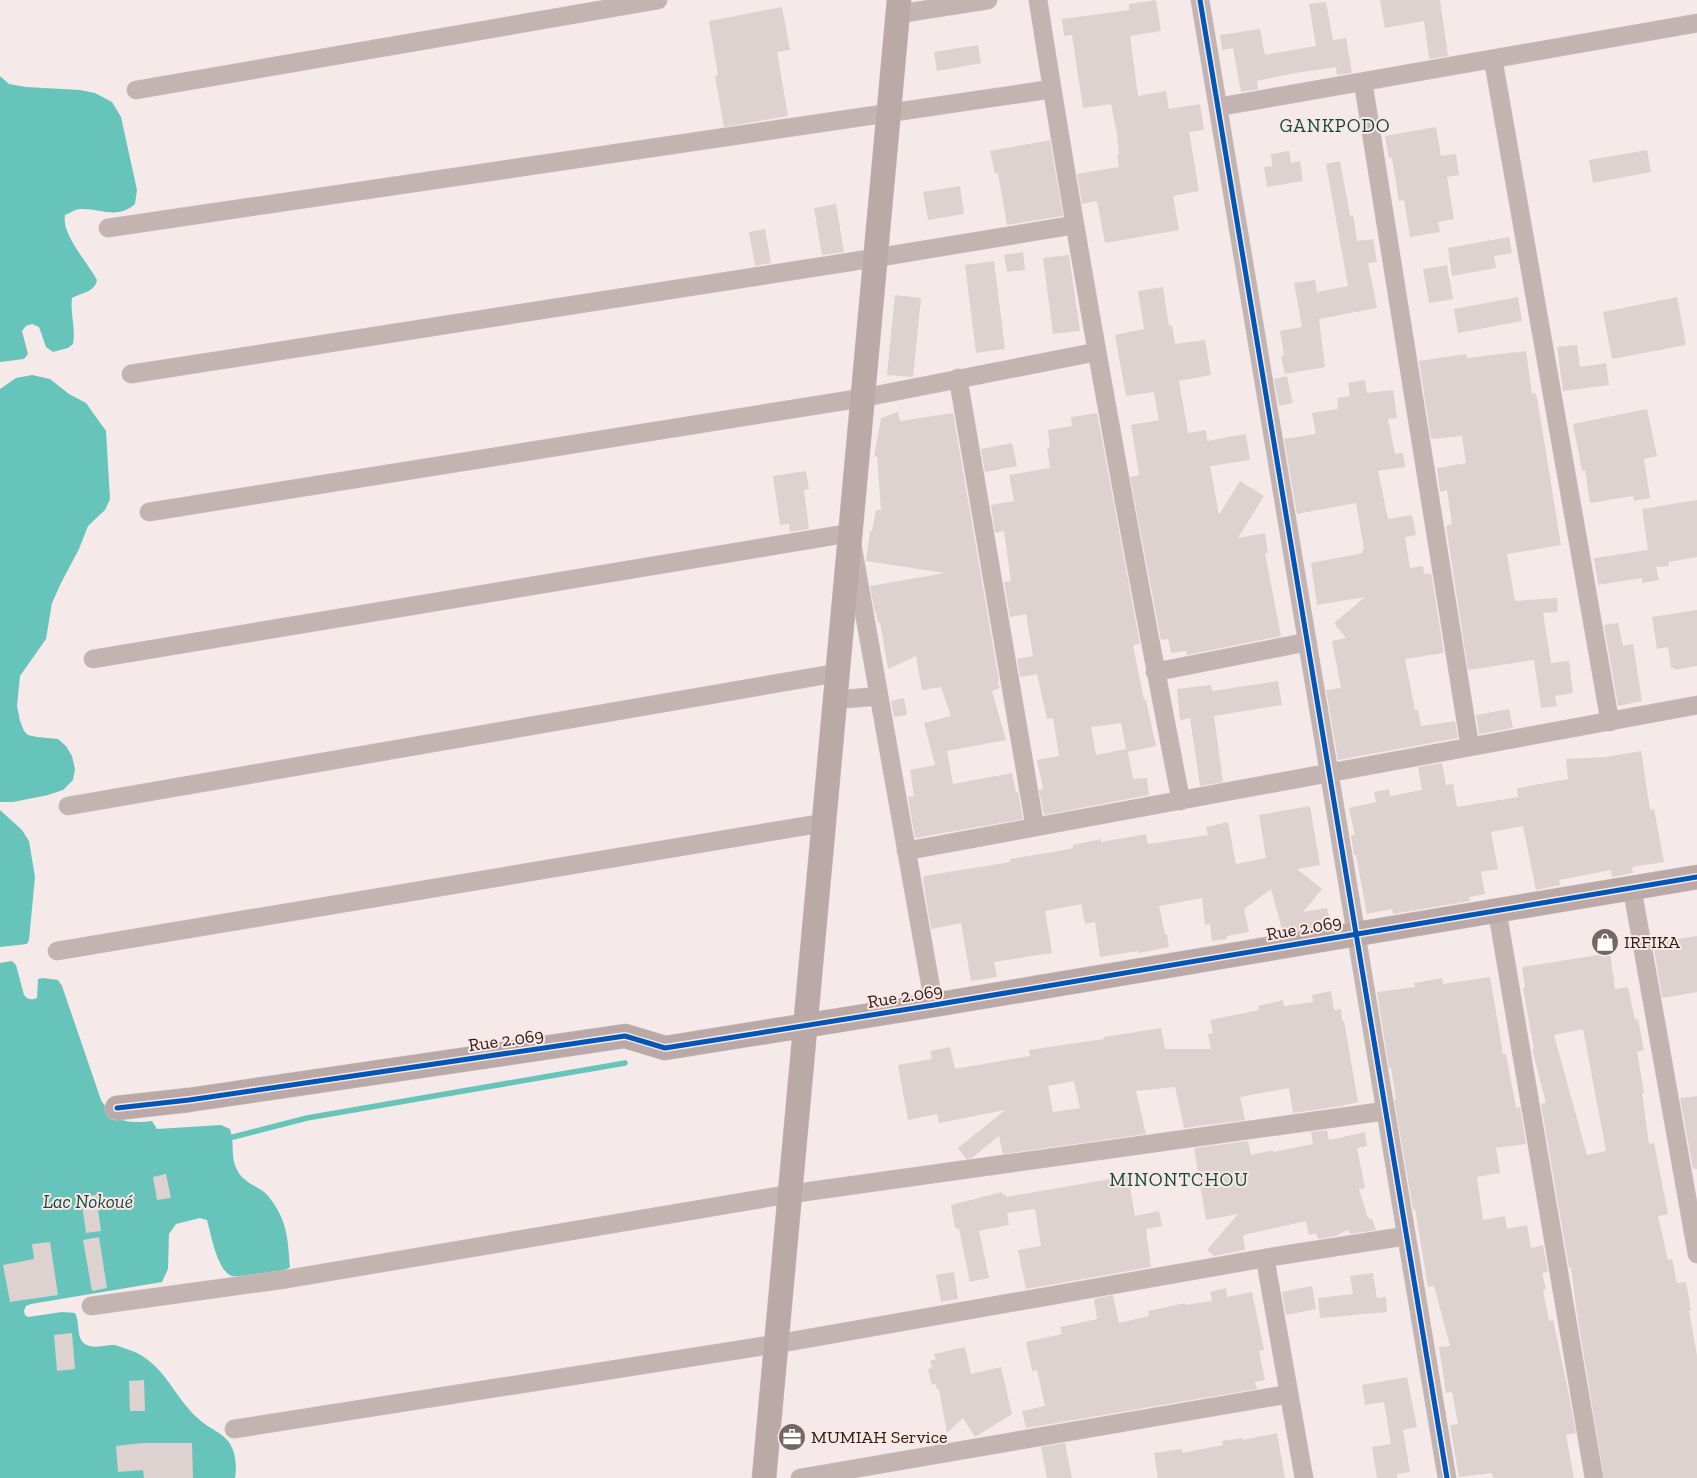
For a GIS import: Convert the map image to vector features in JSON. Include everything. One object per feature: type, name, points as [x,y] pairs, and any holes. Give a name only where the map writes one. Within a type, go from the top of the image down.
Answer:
[{"type":"street","points":[[136,90],[658,0]]},
{"type":"street","points":[[764,1478],[898,7],[988,0]]},
{"type":"street","points":[[1038,0],[1096,352],[1180,801]]},
{"type":"street","points":[[1200,0],[1447,1478]]},
{"type":"street","points":[[1218,107],[1697,23]]},
{"type":"street","points":[[1493,59],[1610,722]]},
{"type":"street","points":[[1363,82],[1470,747]]},
{"type":"street","points":[[108,228],[1052,89]]},
{"type":"street","points":[[130,374],[875,258],[1074,225]]},
{"type":"street","points":[[149,512],[862,398],[1096,352]]},
{"type":"street","points":[[958,378],[1035,828]]},
{"type":"street","points":[[93,659],[850,533]]},
{"type":"street","points":[[850,533],[934,1005]]},
{"type":"street","points":[[1155,672],[1306,642]]},
{"type":"street","points":[[68,806],[837,673]]},
{"type":"street","points":[[835,700],[879,696]]},
{"type":"street","points":[[906,852],[1697,705]]},
{"type":"street","points":[[57,952],[823,823]]},
{"type":"street","name":"Rue 2.069","points":[[117,1108],[189,1100],[625,1036],[665,1048],[934,1005],[1697,877]]},
{"type":"street","points":[[1632,888],[1697,1254]]},
{"type":"street","points":[[1497,910],[1594,1478]]},
{"type":"street","points":[[91,1306],[287,1278],[790,1194],[1385,1110]]},
{"type":"street","points":[[234,1429],[776,1344],[1265,1258],[1406,1236]]},
{"type":"street","points":[[1265,1258],[1304,1478]]},
{"type":"street","points":[[800,1478],[1289,1394]]},
{"type":"water","points":[[0,76],[9,84],[26,87],[80,90],[95,93],[112,102],[121,117],[137,190],[135,204],[128,209],[108,212],[80,209],[65,215],[67,231],[97,280],[91,290],[72,298],[73,344],[68,348],[53,352],[46,347],[39,327],[32,324],[26,326],[22,331],[28,354],[24,359],[0,362]]},
{"type":"water","points":[[32,375],[50,379],[69,394],[86,403],[106,431],[110,499],[105,510],[88,526],[79,549],[52,603],[46,639],[20,676],[17,706],[24,731],[28,735],[58,739],[66,746],[72,756],[75,769],[73,780],[63,790],[48,795],[13,802],[0,802],[0,389],[16,378]]},
{"type":"water","points":[[0,810],[22,830],[29,841],[35,877],[29,940],[27,944],[0,947]]},
{"type":"water","name":"Lac Nokoué","points":[[12,961],[16,965],[24,995],[28,999],[37,998],[38,979],[58,980],[62,986],[101,1100],[111,1113],[122,1120],[136,1122],[152,1121],[157,1129],[221,1125],[230,1129],[237,1170],[246,1180],[267,1195],[279,1212],[286,1234],[290,1267],[278,1273],[232,1276],[227,1273],[222,1267],[215,1251],[207,1220],[200,1218],[176,1224],[169,1234],[168,1269],[162,1282],[31,1304],[26,1306],[24,1311],[28,1317],[62,1312],[75,1313],[80,1338],[88,1346],[115,1345],[147,1359],[164,1376],[192,1413],[228,1441],[233,1449],[235,1459],[235,1478],[0,1478],[0,963]]},
{"type":"building","points":[[1156,0],[1161,31],[1130,36],[1138,96],[1166,91],[1169,109],[1200,104],[1204,130],[1189,132],[1199,191],[1173,196],[1179,230],[1105,243],[1097,201],[1082,204],[1077,174],[1119,167],[1117,134],[1111,104],[1083,108],[1072,35],[1064,36],[1062,19],[1129,10],[1129,4]]},
{"type":"building","points":[[1380,0],[1440,0],[1448,56],[1429,59],[1424,21],[1385,28]]},
{"type":"building","points":[[1326,2],[1333,40],[1346,38],[1352,73],[1337,75],[1336,67],[1295,73],[1257,81],[1258,89],[1241,92],[1233,48],[1222,50],[1220,35],[1260,29],[1265,55],[1316,46],[1309,4]]},
{"type":"building","points":[[782,7],[790,50],[777,52],[788,116],[724,127],[715,76],[718,75],[709,21]]},
{"type":"building","points":[[978,45],[981,63],[937,71],[934,52]]},
{"type":"building","points":[[1436,127],[1441,156],[1456,154],[1459,175],[1447,177],[1454,219],[1438,222],[1440,232],[1410,237],[1404,200],[1399,201],[1392,158],[1389,158],[1385,136]]},
{"type":"building","points":[[1050,140],[1063,216],[1007,225],[998,173],[995,174],[990,151]]},
{"type":"building","points":[[1647,150],[1651,172],[1593,183],[1589,160]]},
{"type":"building","points":[[1289,151],[1291,163],[1300,161],[1303,181],[1267,187],[1264,167],[1272,166],[1271,154]]},
{"type":"building","points":[[1340,161],[1350,216],[1353,215],[1357,241],[1373,239],[1377,262],[1368,263],[1377,308],[1319,319],[1325,367],[1285,374],[1281,356],[1284,355],[1280,331],[1302,327],[1294,283],[1315,280],[1317,292],[1348,286],[1326,164]]},
{"type":"building","points":[[960,186],[964,214],[928,220],[923,192]]},
{"type":"building","points":[[836,204],[844,252],[822,255],[814,208]]},
{"type":"building","points":[[765,229],[771,263],[755,266],[749,232]]},
{"type":"building","points":[[1509,237],[1512,253],[1494,256],[1496,268],[1452,276],[1448,248]]},
{"type":"building","points":[[1023,252],[1025,270],[1007,272],[1004,255]]},
{"type":"building","points":[[1069,255],[1080,331],[1053,334],[1043,258]]},
{"type":"building","points":[[994,261],[1005,349],[976,353],[965,265]]},
{"type":"building","points":[[1447,265],[1453,299],[1429,303],[1423,269]]},
{"type":"building","points":[[1163,287],[1169,326],[1172,325],[1175,344],[1205,340],[1211,375],[1179,381],[1188,433],[1206,430],[1207,441],[1246,434],[1250,460],[1210,466],[1219,515],[1240,481],[1264,496],[1238,538],[1265,533],[1268,553],[1265,553],[1281,636],[1187,655],[1186,651],[1171,653],[1168,639],[1161,640],[1130,477],[1139,475],[1131,425],[1159,420],[1154,392],[1126,396],[1115,335],[1144,329],[1138,291]]},
{"type":"building","points":[[895,295],[921,298],[913,377],[887,375]]},
{"type":"building","points":[[1518,297],[1522,321],[1458,333],[1454,309]]},
{"type":"building","points":[[1677,297],[1686,345],[1612,359],[1603,312]]},
{"type":"building","points":[[1577,345],[1580,367],[1606,363],[1609,385],[1563,391],[1557,347]]},
{"type":"building","points":[[1526,351],[1532,394],[1536,393],[1561,545],[1507,554],[1515,601],[1557,598],[1558,612],[1543,613],[1551,663],[1569,661],[1573,693],[1555,696],[1557,706],[1541,708],[1534,660],[1468,670],[1446,526],[1452,524],[1447,490],[1440,492],[1437,468],[1466,463],[1462,436],[1431,439],[1419,361],[1466,354],[1467,358]]},
{"type":"building","points":[[1287,376],[1293,403],[1279,406],[1274,379]]},
{"type":"building","points":[[1365,380],[1367,393],[1393,390],[1397,418],[1388,419],[1395,454],[1403,453],[1405,467],[1378,471],[1388,519],[1412,515],[1416,535],[1405,537],[1410,568],[1423,566],[1424,574],[1431,573],[1444,653],[1405,659],[1415,710],[1418,710],[1421,726],[1455,721],[1458,738],[1338,760],[1326,690],[1341,688],[1332,641],[1346,638],[1334,623],[1365,597],[1317,605],[1311,563],[1363,553],[1362,550],[1364,549],[1356,503],[1297,514],[1284,439],[1316,434],[1312,413],[1338,409],[1337,398],[1350,396],[1348,383]]},
{"type":"building","points":[[1647,409],[1657,456],[1644,459],[1650,498],[1634,501],[1633,496],[1590,503],[1585,470],[1582,471],[1573,424]]},
{"type":"building","points":[[898,412],[900,421],[953,413],[999,681],[997,681],[1000,688],[992,691],[1006,740],[947,751],[953,784],[1012,773],[1023,819],[915,838],[908,797],[914,796],[910,770],[935,765],[924,723],[951,716],[941,687],[922,690],[916,656],[888,669],[880,622],[878,623],[875,613],[870,586],[945,573],[866,561],[870,531],[872,531],[876,510],[881,510],[877,456],[874,457],[881,418]]},
{"type":"building","points":[[1097,413],[1140,644],[1133,645],[1156,746],[1128,752],[1133,779],[1147,778],[1149,795],[1044,815],[1039,790],[1043,789],[1037,760],[1059,756],[1053,718],[1047,719],[1037,674],[1020,677],[1017,659],[1033,656],[1026,614],[1010,617],[1004,582],[1011,581],[1004,531],[995,533],[991,505],[1014,501],[1009,475],[1050,468],[1047,448],[1050,447],[1048,430],[1072,426],[1071,417]],"holes":[[[1121,723],[1126,749],[1096,755],[1091,727]]]},
{"type":"building","points":[[1012,443],[1017,466],[985,472],[981,449]]},
{"type":"building","points":[[806,471],[809,489],[804,490],[809,529],[790,532],[789,524],[780,525],[773,476]]},
{"type":"building","points":[[1697,500],[1697,557],[1668,562],[1669,566],[1656,567],[1659,580],[1642,583],[1642,578],[1598,585],[1594,558],[1648,550],[1642,509]]},
{"type":"building","points":[[1697,610],[1697,666],[1675,670],[1671,668],[1668,647],[1657,649],[1652,617]]},
{"type":"building","points":[[1618,623],[1623,646],[1633,644],[1642,701],[1618,706],[1604,625]]},
{"type":"building","points":[[1278,681],[1282,705],[1214,716],[1223,782],[1200,786],[1190,718],[1180,720],[1177,689],[1211,685],[1212,691]]},
{"type":"building","points":[[904,698],[907,715],[894,717],[891,701]]},
{"type":"building","points":[[1509,709],[1513,728],[1479,734],[1476,715]]},
{"type":"building","points":[[1641,751],[1650,810],[1654,809],[1664,862],[1632,867],[1633,873],[1612,877],[1611,870],[1559,880],[1560,885],[1536,890],[1523,826],[1491,832],[1498,869],[1481,872],[1485,894],[1469,897],[1470,901],[1393,914],[1392,909],[1367,914],[1356,855],[1354,855],[1351,835],[1355,835],[1349,808],[1376,802],[1374,792],[1389,789],[1390,796],[1422,790],[1418,767],[1442,763],[1446,785],[1453,784],[1457,807],[1518,797],[1517,788],[1568,779],[1566,759],[1606,757]]},
{"type":"building","points":[[1310,806],[1320,865],[1297,869],[1322,889],[1303,912],[1327,908],[1331,925],[1283,933],[1271,889],[1244,909],[1249,932],[1227,936],[1227,939],[1212,941],[1210,924],[1205,925],[1202,898],[1159,906],[1169,947],[1139,953],[1138,951],[1100,957],[1095,922],[1085,924],[1081,904],[1045,911],[1052,953],[994,962],[997,977],[971,981],[961,923],[931,929],[923,880],[924,876],[1010,862],[1010,859],[1073,848],[1073,845],[1101,839],[1101,842],[1146,834],[1148,844],[1208,835],[1206,827],[1228,822],[1236,864],[1266,858],[1259,815]]},
{"type":"building","points":[[1697,936],[1697,992],[1662,998],[1653,943]]},
{"type":"building","points":[[1610,953],[1615,989],[1628,987],[1635,1020],[1638,1019],[1644,1050],[1637,1052],[1644,1093],[1642,1093],[1649,1144],[1654,1143],[1668,1214],[1658,1216],[1668,1260],[1672,1259],[1677,1283],[1686,1282],[1691,1310],[1689,1310],[1697,1356],[1697,1478],[1604,1478],[1571,1268],[1569,1268],[1541,1104],[1546,1103],[1532,1049],[1534,1049],[1523,988],[1525,987],[1522,967]],"holes":[[[1583,1029],[1606,1151],[1587,1155],[1554,1035]]]},
{"type":"building","points":[[1490,977],[1503,1054],[1506,1054],[1516,1108],[1520,1107],[1526,1144],[1496,1148],[1500,1173],[1477,1177],[1483,1220],[1505,1216],[1507,1229],[1527,1225],[1531,1248],[1543,1245],[1548,1272],[1542,1273],[1546,1289],[1543,1290],[1549,1321],[1553,1320],[1576,1433],[1566,1435],[1574,1478],[1493,1478],[1492,1473],[1459,1477],[1450,1425],[1458,1424],[1452,1392],[1446,1393],[1439,1347],[1450,1346],[1434,1286],[1428,1287],[1394,1099],[1396,1099],[1377,992],[1415,987],[1414,983],[1442,978],[1443,984]]},
{"type":"building","points":[[1331,991],[1334,1010],[1341,1009],[1358,1102],[1293,1113],[1289,1088],[1240,1097],[1245,1120],[1184,1128],[1175,1087],[1136,1091],[1146,1134],[1003,1154],[999,1136],[972,1158],[966,1159],[958,1148],[1005,1110],[939,1123],[937,1114],[908,1120],[898,1065],[932,1059],[930,1051],[950,1047],[955,1069],[1030,1056],[1029,1050],[1161,1028],[1165,1049],[1211,1049],[1208,1034],[1213,1033],[1210,1020],[1259,1010],[1258,1006],[1283,1000],[1284,1006],[1313,1002],[1312,995]],"holes":[[[1074,1081],[1080,1108],[1053,1112],[1048,1086]]]},
{"type":"building","points":[[1697,1096],[1697,1169],[1693,1169],[1680,1098]]},
{"type":"building","points":[[1327,1130],[1329,1140],[1365,1132],[1367,1146],[1357,1148],[1365,1188],[1359,1189],[1368,1218],[1372,1219],[1376,1230],[1351,1234],[1347,1230],[1336,1236],[1318,1239],[1316,1233],[1309,1235],[1306,1221],[1243,1235],[1245,1250],[1214,1256],[1207,1250],[1238,1214],[1206,1220],[1194,1148],[1248,1141],[1251,1155],[1313,1144],[1311,1132]]},
{"type":"building","points":[[166,1174],[171,1198],[157,1200],[153,1177]]},
{"type":"building","points":[[1128,1176],[1135,1216],[1159,1211],[1162,1226],[1146,1229],[1151,1267],[1026,1289],[1018,1250],[1041,1246],[1035,1209],[1007,1213],[1009,1225],[979,1231],[989,1278],[970,1282],[959,1229],[955,1228],[951,1205],[1002,1192],[1003,1195],[1006,1194],[1006,1197]]},
{"type":"building","points":[[96,1195],[101,1231],[86,1233],[81,1197]]},
{"type":"building","points":[[99,1237],[107,1288],[92,1291],[83,1240]]},
{"type":"building","points":[[50,1242],[58,1295],[10,1302],[3,1265],[34,1259],[32,1244]]},
{"type":"building","points":[[954,1272],[958,1299],[941,1302],[936,1275]]},
{"type":"building","points":[[1373,1273],[1377,1298],[1386,1297],[1387,1312],[1320,1318],[1318,1298],[1353,1294],[1350,1276]]},
{"type":"building","points":[[1312,1286],[1316,1309],[1286,1315],[1282,1292]]},
{"type":"building","points":[[1226,1288],[1227,1297],[1252,1292],[1264,1350],[1259,1351],[1265,1380],[1255,1382],[1257,1389],[1026,1428],[1022,1411],[1045,1406],[1037,1370],[1032,1371],[1026,1342],[1062,1334],[1060,1327],[1097,1319],[1094,1299],[1113,1295],[1119,1323],[1149,1316],[1148,1311],[1185,1303],[1186,1305],[1212,1301],[1210,1292]]},
{"type":"building","points":[[72,1333],[75,1369],[57,1371],[54,1335]]},
{"type":"building","points":[[965,1347],[971,1374],[1001,1367],[1012,1414],[975,1437],[963,1418],[947,1433],[939,1389],[937,1390],[936,1384],[932,1385],[928,1369],[932,1368],[930,1361],[936,1359],[934,1354]]},
{"type":"building","points":[[1407,1377],[1417,1427],[1403,1430],[1410,1472],[1397,1474],[1397,1478],[1377,1478],[1372,1447],[1391,1444],[1384,1402],[1365,1405],[1362,1385]]},
{"type":"building","points":[[144,1380],[145,1411],[130,1411],[129,1381]]},
{"type":"building","points":[[1277,1433],[1285,1478],[1158,1478],[1154,1453],[1182,1449],[1182,1453],[1223,1445],[1222,1441],[1242,1438],[1243,1440]]},
{"type":"building","points":[[143,1443],[192,1443],[193,1478],[144,1478],[143,1470],[118,1472],[116,1446]]},
{"type":"building","points":[[1065,1443],[1072,1478],[1047,1478],[1041,1447]]},
{"type":"waterway","points":[[233,1137],[307,1118],[625,1063]]},
{"type":"cycle path","points":[[1200,0],[1447,1478]]},
{"type":"cycle path","points":[[117,1108],[189,1100],[625,1036],[665,1048],[934,1005],[1697,877]]},
{"type":"place","name":"IRFIKA","points":[[1605,942]]},
{"type":"place","name":"MUMIAH Service","points":[[792,1437]]},
{"type":"district","name":"GANKPODO","points":[[1335,125]]},
{"type":"district","name":"MINONTCHOU","points":[[1179,1179]]}]
